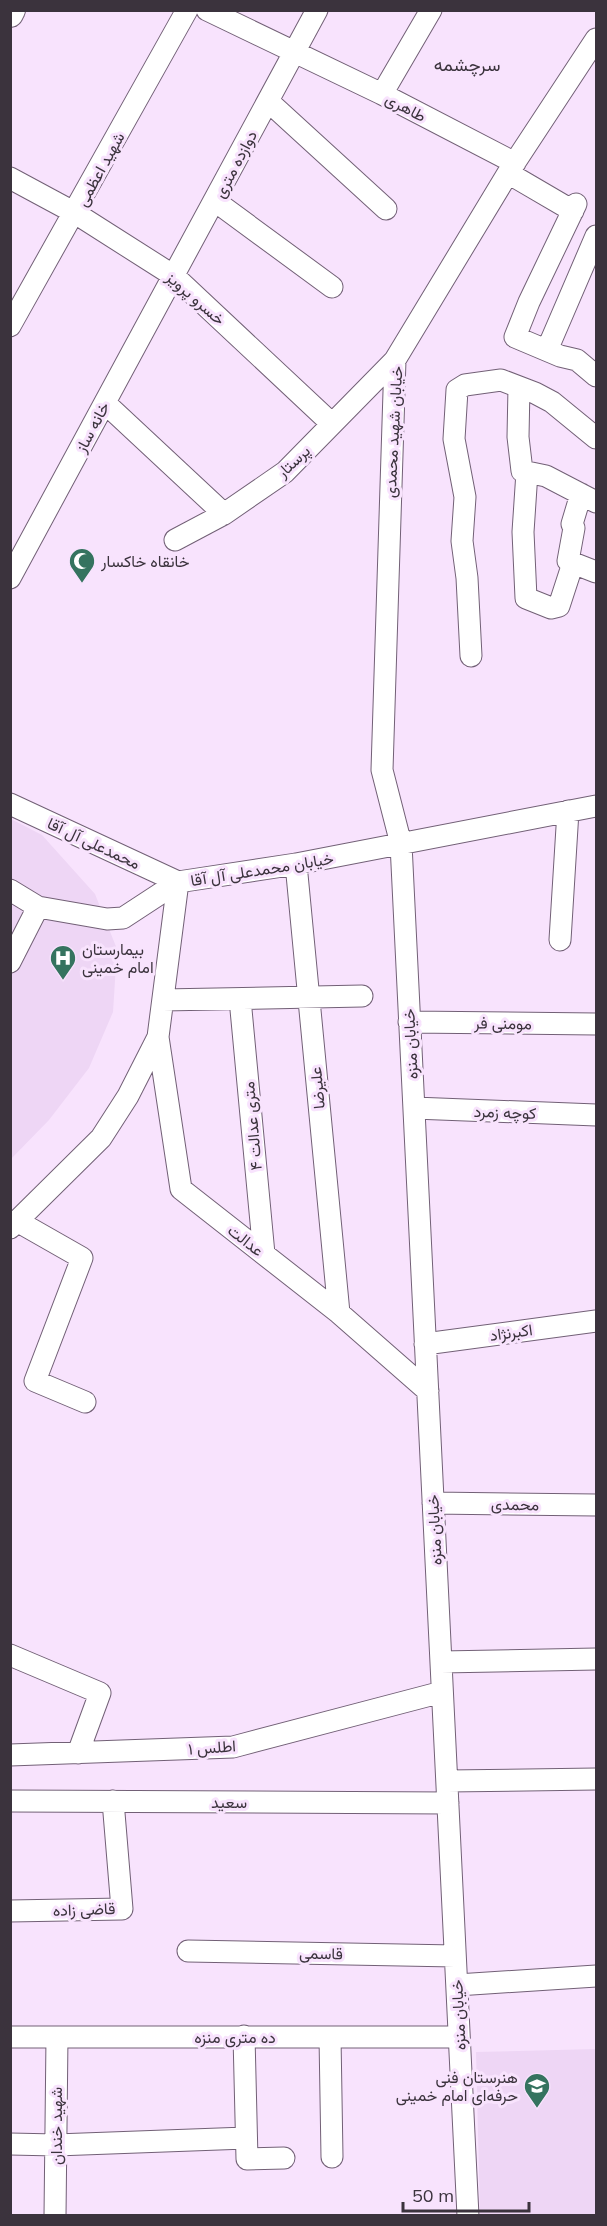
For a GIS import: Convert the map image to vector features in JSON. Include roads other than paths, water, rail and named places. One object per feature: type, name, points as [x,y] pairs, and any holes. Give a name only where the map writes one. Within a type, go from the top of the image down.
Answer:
[{"type":"street","name":"شهید اعظمی","points":[[10,326],[188,10]]},
{"type":"street","name":"طاهری","points":[[207,10],[382,94],[511,168],[574,208],[529,302],[515,337],[547,350]]},
{"type":"street","name":"دوازده متری","points":[[174,276],[317,10]]},
{"type":"street","points":[[382,94],[431,10]]},
{"type":"street","name":"خیابان شهید محمدی","points":[[400,844],[382,770],[396,360],[511,168],[597,39]]},
{"type":"street","points":[[268,102],[386,209]]},
{"type":"street","name":"خسرو پرویز","points":[[10,178],[75,213],[174,276],[332,424]]},
{"type":"street","points":[[215,201],[332,287]]},
{"type":"street","points":[[597,236],[547,350],[577,360],[597,376]]},
{"type":"street","name":"خانه ساز","points":[[10,578],[16,553],[105,403],[174,276]]},
{"type":"street","name":"پرستار","points":[[174,540],[224,514],[285,471],[396,360]]},
{"type":"street","points":[[471,656],[468,578],[462,541],[465,497],[463,476],[453,439],[457,390],[465,385],[501,380],[552,402],[597,438]]},
{"type":"street","points":[[519,387],[518,437],[522,471],[546,476],[589,498],[572,524],[574,528],[568,561],[597,572]]},
{"type":"street","points":[[105,403],[224,514]]},
{"type":"street","points":[[527,472],[523,532],[526,598],[551,608],[559,606],[573,563]]},
{"type":"street","name":"محمدعلی آل آقا","points":[[10,804],[178,882]]},
{"type":"street","name":"خیابان محمدعلی آل آقا","points":[[14,1224],[101,1138],[128,1096],[158,1037],[169,937],[178,882],[296,864],[597,806]]},
{"type":"street","points":[[560,940],[568,811]]},
{"type":"street","name":"خیابان منزه","points":[[400,844],[468,2216]]},
{"type":"street","name":"علیرضا","points":[[296,864],[339,1313]]},
{"type":"street","points":[[10,890],[38,907],[107,919],[123,918],[178,882]]},
{"type":"street","points":[[10,962],[38,907]]},
{"type":"street","points":[[163,1000],[362,996]]},
{"type":"street","name":"۴ متری عدالت","points":[[240,999],[264,1254]]},
{"type":"street","name":"مومنی فر","points":[[409,1022],[597,1024]]},
{"type":"street","name":"عدالت","points":[[158,1037],[181,1189],[339,1313],[428,1391]]},
{"type":"street","name":"کوچه زمرد","points":[[414,1108],[597,1115]]},
{"type":"street","points":[[14,1224],[82,1258],[35,1381],[85,1402]]},
{"type":"street","name":"اکبرنژاد","points":[[425,1344],[597,1321]]},
{"type":"street","name":"محمدی","points":[[433,1503],[597,1505]]},
{"type":"street","points":[[10,1655],[100,1693],[78,1753]]},
{"type":"street","points":[[441,1662],[597,1659]]},
{"type":"street","name":"اطلس ۱","points":[[10,1755],[233,1748],[442,1692]]},
{"type":"street","points":[[447,1781],[597,1779]]},
{"type":"street","name":"سعید","points":[[10,1801],[448,1803]]},
{"type":"street","name":"قاضی زاده","points":[[10,1911],[122,1910],[113,1801]]},
{"type":"street","name":"قاسمی","points":[[188,1951],[455,1956]]},
{"type":"street","points":[[457,1985],[597,1976]]},
{"type":"street","name":"ده متری منزه","points":[[10,2037],[459,2037]]},
{"type":"street","name":"شهید خندان","points":[[56,2216],[57,2037]]},
{"type":"street","points":[[244,2037],[247,2159],[284,2158]]},
{"type":"street","points":[[330,2037],[332,2157]]},
{"type":"street","points":[[10,2144],[56,2145],[246,2138]]},
{"type":"place","name":"خانقاه خاکسار","points":[[82,584]]},
{"type":"place","name":"بیمارستان امام خمینی","points":[[63,981]]},
{"type":"place","name":"هنرستان فنی حرفه‌ای امام خمینی","points":[[537,2109]]},
{"type":"district","name":"سرچشمه","points":[[467,65]]}]
